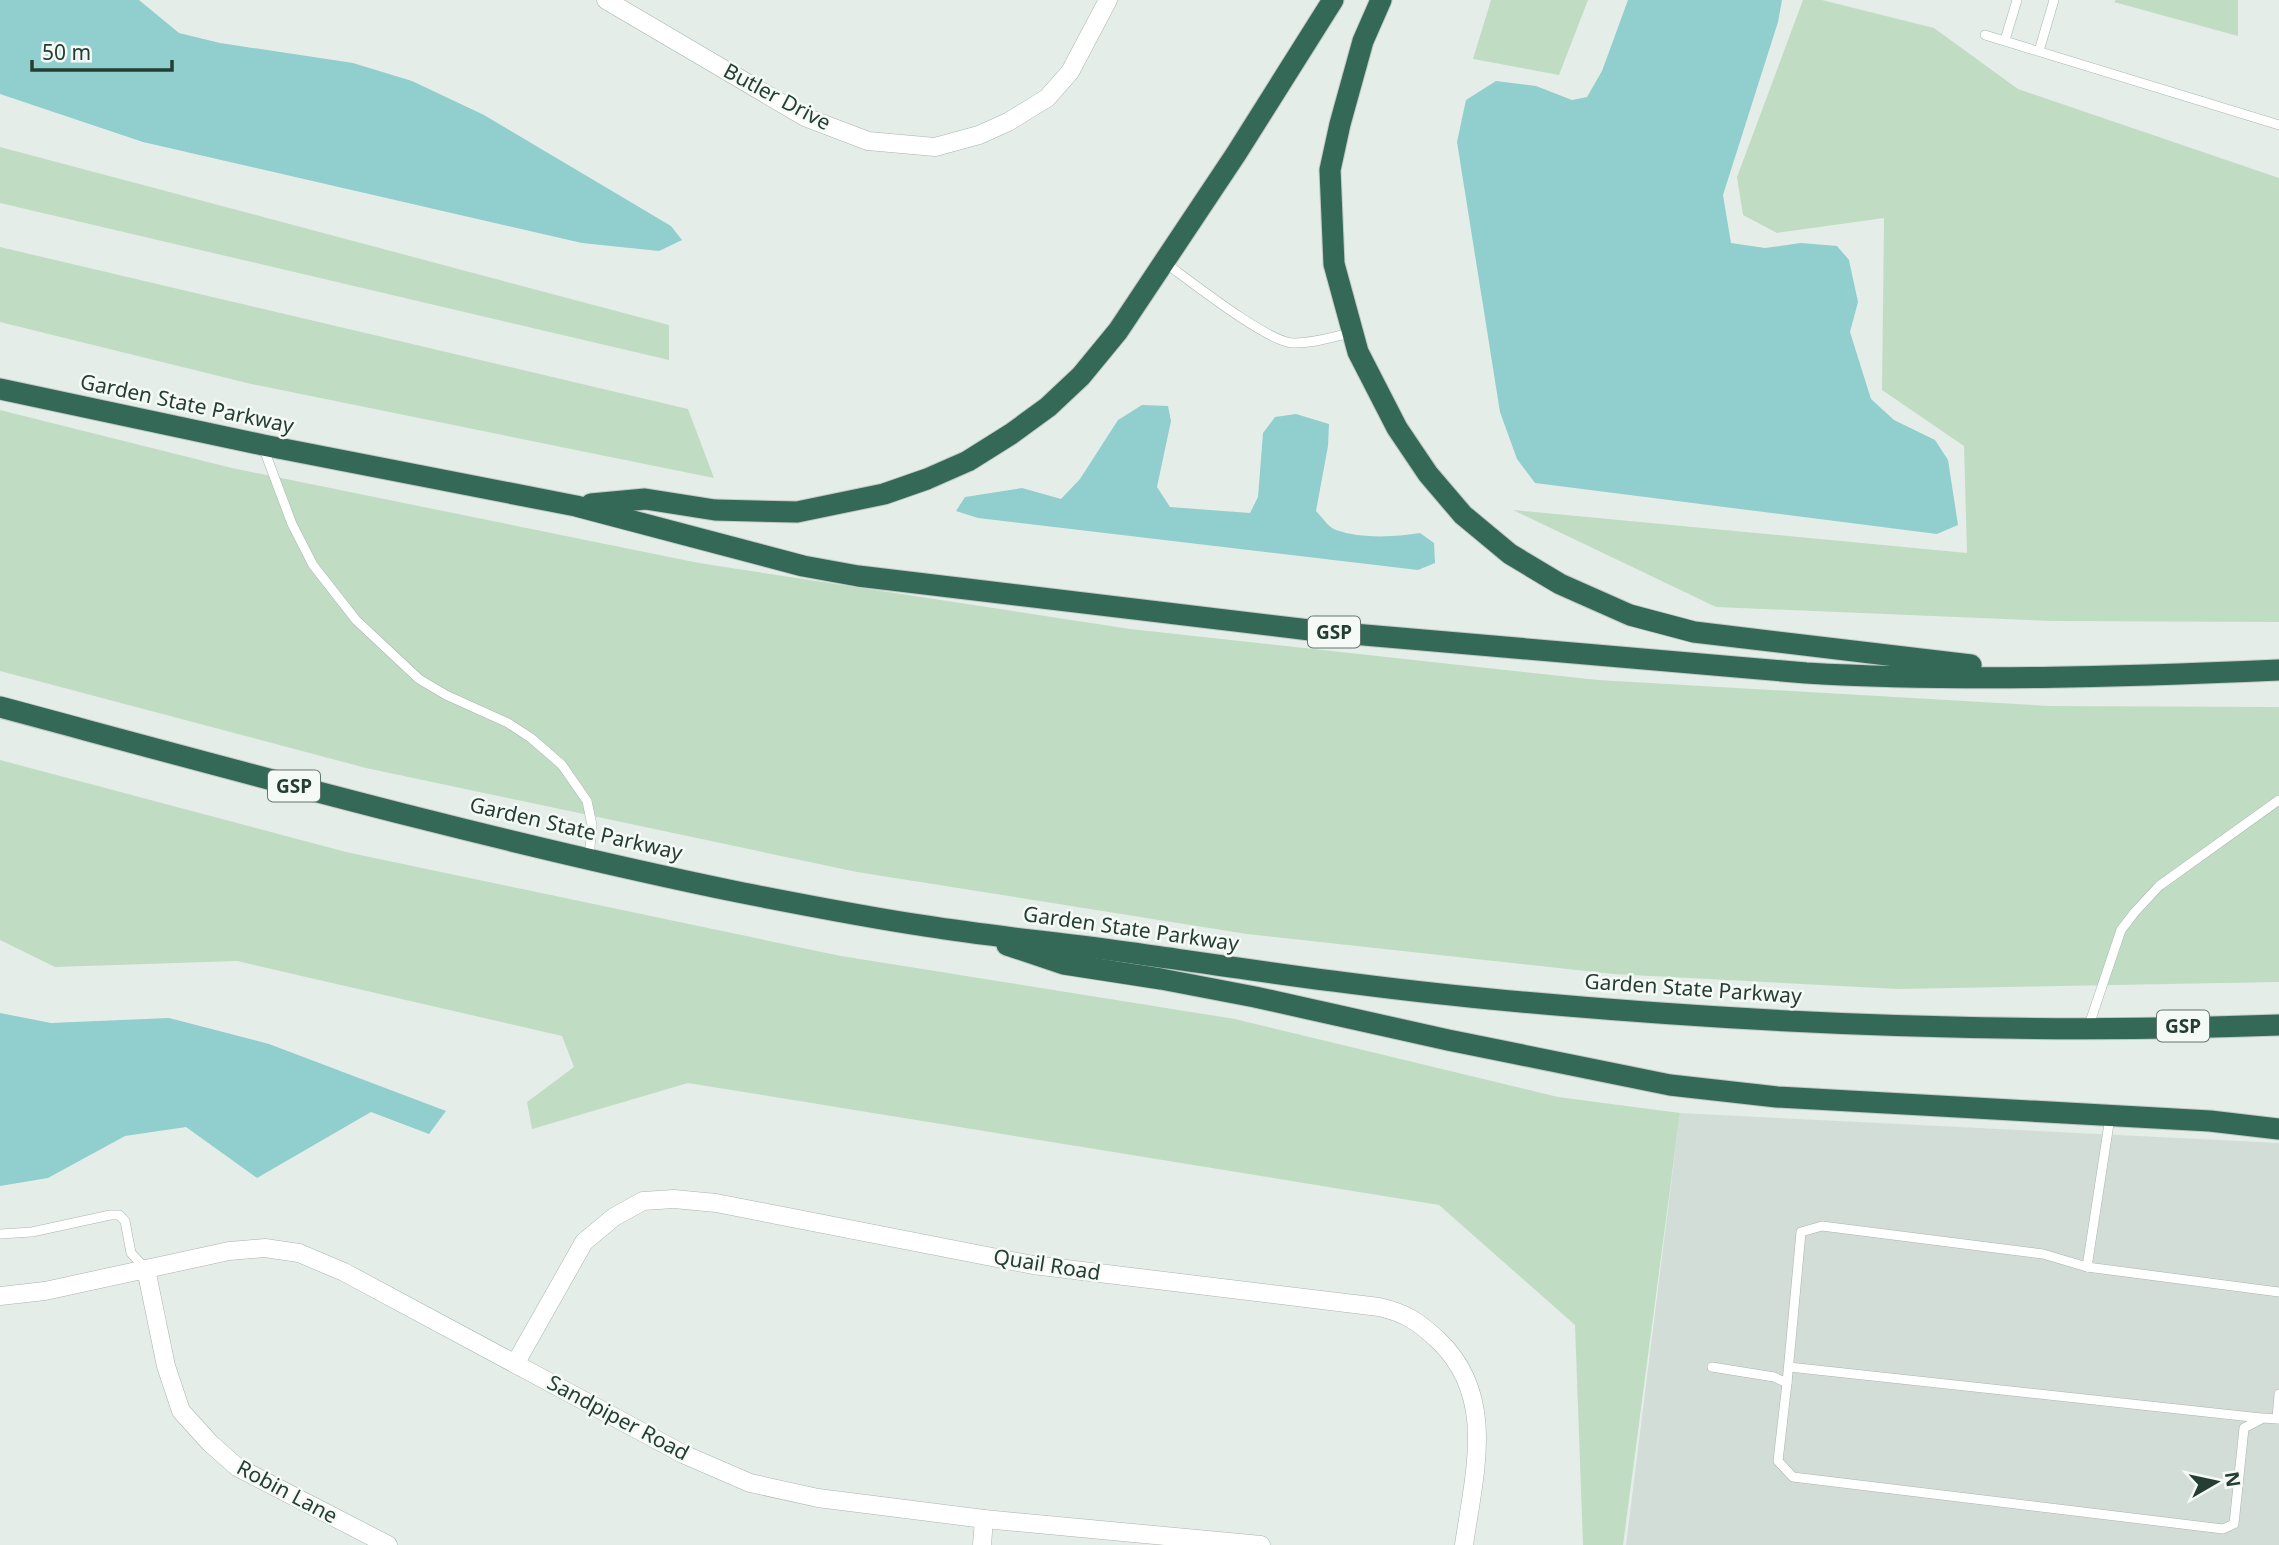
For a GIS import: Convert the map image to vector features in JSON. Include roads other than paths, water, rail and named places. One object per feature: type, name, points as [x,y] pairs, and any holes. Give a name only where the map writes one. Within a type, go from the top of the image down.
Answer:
[{"type":"highway","points":[[576,506],[645,499],[715,510],[797,512],[884,494],[927,479],[968,461],[1011,434],[1048,407],[1081,376],[1118,331],[1236,154],[1333,0]]},
{"type":"highway","points":[[1381,0],[1363,41],[1330,170],[1334,264],[1358,352],[1397,428],[1428,474],[1463,515],[1510,554],[1560,584],[1630,615],[1694,632],[2010,670],[2102,677]]},
{"type":"highway","name":"Garden State Parkway","points":[[0,389],[263,445],[576,506],[803,566],[844,573],[1318,631],[1820,674],[2102,677],[2279,670]]},
{"type":"highway","name":"Garden State Parkway","points":[[0,707],[277,781],[589,858],[742,892],[979,934],[1065,943],[1328,981],[1656,1013],[1842,1023],[2088,1028],[2279,1025]]},
{"type":"highway","points":[[979,934],[1064,964],[1255,997],[1448,1041],[1670,1085],[1777,1097],[2210,1121],[2279,1129]]},
{"type":"street","name":"Butler Drive","points":[[606,0],[805,117],[868,141],[935,146],[979,135],[1008,122],[1046,98],[1070,72],[1108,0]]},
{"type":"street","name":"Quail Road","points":[[515,1364],[584,1242],[614,1217],[643,1201],[674,1199],[716,1203],[1033,1265],[1379,1307],[1400,1312],[1426,1328],[1454,1356],[1474,1397],[1478,1441],[1464,1545]]},
{"type":"street","name":"Sandpiper Road","points":[[0,1296],[45,1291],[229,1251],[265,1248],[299,1253],[344,1272],[683,1454],[750,1483],[818,1498],[984,1519],[1261,1545]]},
{"type":"street","name":"Robin Lane","points":[[146,1269],[166,1366],[181,1411],[210,1443],[237,1467],[387,1545]]},
{"type":"street","points":[[982,1545],[984,1519]]},
{"type":"lane","points":[[2004,40],[2017,0]]},
{"type":"lane","points":[[2039,51],[2054,0]]},
{"type":"lane","points":[[1985,34],[2279,125]]},
{"type":"lane","points":[[1164,262],[1266,334],[1289,343],[1310,342],[1353,333]]},
{"type":"lane","points":[[263,445],[292,524],[313,565],[356,620],[419,679],[446,695],[508,723],[548,751],[570,775],[587,801],[592,825],[589,858]]},
{"type":"lane","points":[[2088,1028],[2121,930],[2141,905],[2159,886],[2279,800]]},
{"type":"lane","points":[[2087,1267],[2110,1115]]},
{"type":"lane","points":[[0,1234],[32,1232],[119,1215],[125,1221],[131,1253],[146,1269]]},
{"type":"lane","points":[[2263,1418],[2244,1428],[2234,1524],[2223,1528],[1793,1477],[1778,1461],[1801,1232],[1822,1226],[2043,1254],[2087,1267],[2279,1292]]},
{"type":"lane","points":[[1712,1367],[1774,1377],[1787,1384]]},
{"type":"lane","points":[[1788,1367],[2278,1419],[2279,1394]]},
{"type":"water","points":[[0,0],[139,0],[179,33],[220,43],[353,63],[412,81],[484,115],[671,226],[682,240],[659,251],[582,243],[143,142],[0,94]]},
{"type":"water","points":[[1628,0],[1782,0],[1778,22],[1723,195],[1731,243],[1765,248],[1801,243],[1837,246],[1849,260],[1858,302],[1850,332],[1871,399],[1894,420],[1935,440],[1948,460],[1958,525],[1937,534],[1535,483],[1517,459],[1500,412],[1457,142],[1466,100],[1496,81],[1536,86],[1572,100],[1587,97],[1602,71]]},
{"type":"water","points":[[1142,405],[1168,406],[1171,421],[1157,487],[1170,507],[1250,513],[1258,497],[1263,433],[1275,417],[1296,414],[1329,424],[1328,446],[1316,511],[1326,522],[1336,530],[1356,535],[1420,533],[1434,543],[1435,563],[1418,570],[978,518],[956,511],[965,497],[1022,488],[1061,499],[1080,479],[1118,420]]},
{"type":"water","points":[[0,1013],[51,1023],[169,1018],[269,1044],[446,1111],[429,1134],[371,1112],[257,1178],[186,1127],[125,1136],[48,1178],[0,1186]]}]
